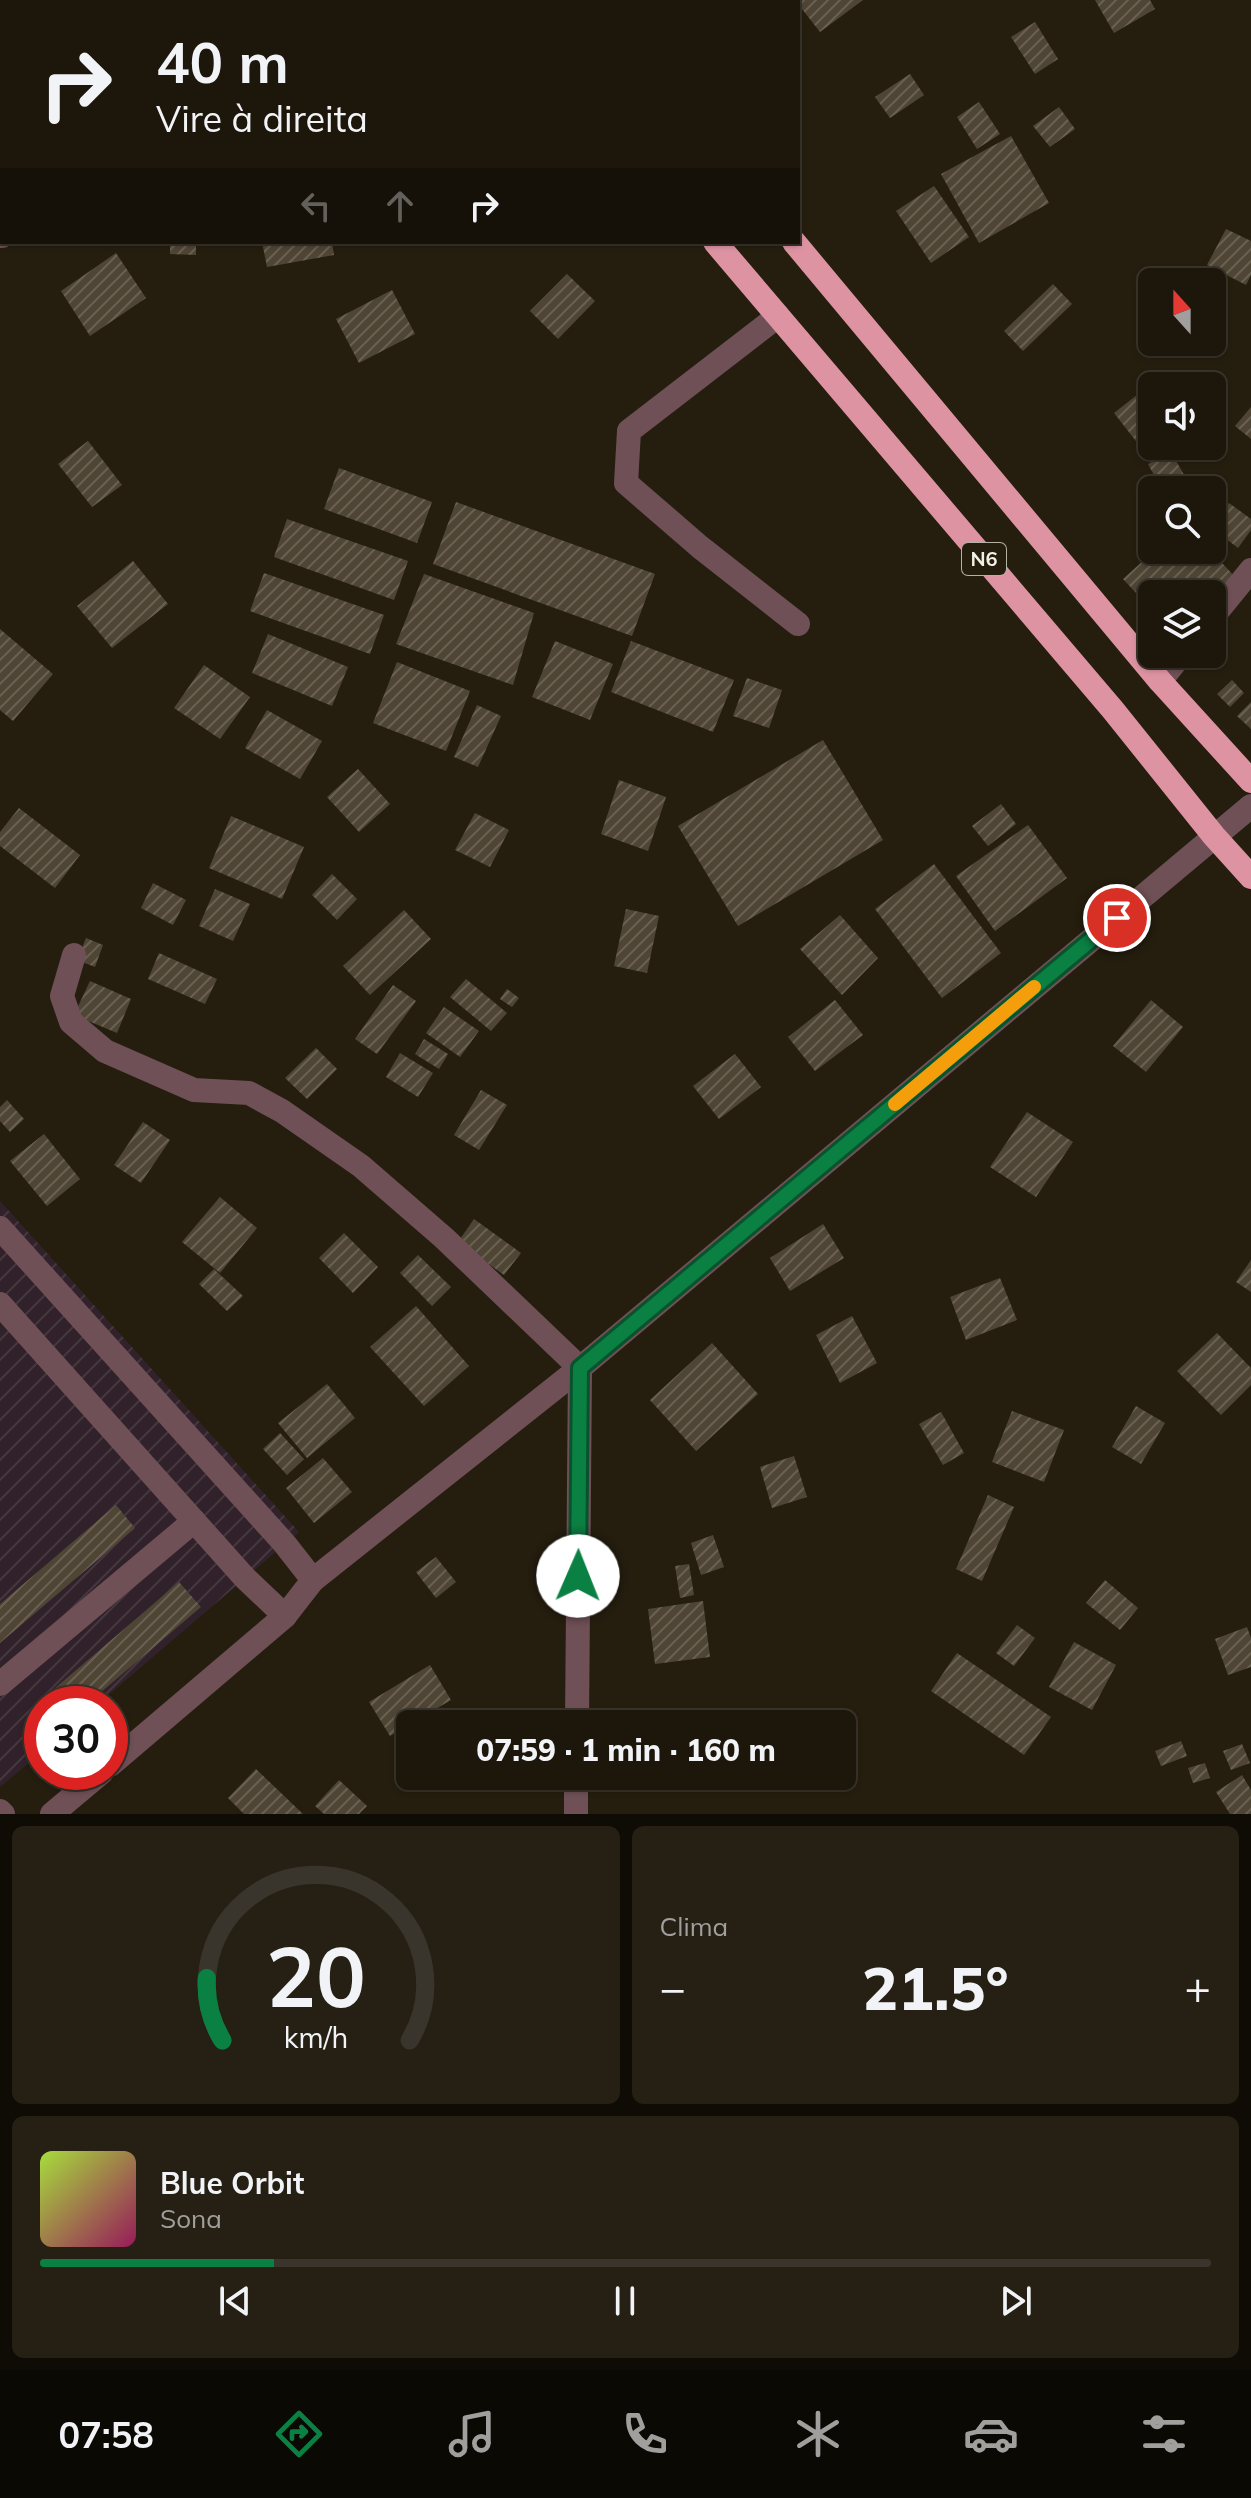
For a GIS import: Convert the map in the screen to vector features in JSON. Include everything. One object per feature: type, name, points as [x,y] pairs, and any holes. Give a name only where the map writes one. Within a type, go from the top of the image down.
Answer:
[{"type":"highway","name":"N6","points":[[717,244],[1251,877]]},
{"type":"highway","name":"N6","points":[[796,244],[1160,681],[1251,781]]},
{"type":"street","points":[[778,316],[629,431],[626,483],[700,547],[798,624]]},
{"type":"street","points":[[1226,601],[1251,570]]},
{"type":"street","points":[[1160,681],[1171,668]]},
{"type":"street","points":[[128,1750],[285,1616],[313,1580],[580,1368],[1251,806]]},
{"type":"street","points":[[74,955],[62,996],[71,1022],[105,1051],[194,1090],[249,1093],[282,1111],[361,1166],[444,1238],[580,1368],[577,1710]]},
{"type":"street","points":[[0,1228],[284,1543],[313,1580]]},
{"type":"street","points":[[0,1304],[245,1578],[285,1616]]},
{"type":"street","points":[[0,1684],[194,1521]]},
{"type":"street","points":[[52,1814],[81,1790]]},
{"type":"street","points":[[576,1790],[576,1814]]},
{"type":"shaded area","points":[[0,1201],[299,1532],[119,1686],[24,1686],[24,1767],[0,1787]]},
{"type":"building","points":[[803,0],[863,0],[820,32],[800,2]]},
{"type":"building","points":[[1095,0],[1150,0],[1155,9],[1114,33]]},
{"type":"building","points":[[1035,22],[1058,59],[1035,74],[1011,37]]},
{"type":"building","points":[[910,74],[924,95],[890,118],[875,97]]},
{"type":"building","points":[[979,102],[1000,134],[977,149],[957,117]]},
{"type":"building","points":[[1059,107],[1075,129],[1050,147],[1033,126]]},
{"type":"building","points":[[1011,136],[1049,203],[979,243],[941,174]]},
{"type":"building","points":[[934,186],[969,237],[931,263],[896,211]]},
{"type":"building","points":[[1226,229],[1251,241],[1251,275],[1246,285],[1226,275],[1226,268],[1207,265]]},
{"type":"building","points":[[170,244],[196,244],[196,255],[170,254]]},
{"type":"building","points":[[262,244],[332,244],[334,255],[267,267]]},
{"type":"building","points":[[116,253],[146,298],[90,336],[61,291]]},
{"type":"building","points":[[567,274],[595,301],[558,339],[530,311]]},
{"type":"building","points":[[1053,284],[1072,304],[1023,351],[1004,331]]},
{"type":"building","points":[[392,290],[415,334],[359,363],[336,319]]},
{"type":"building","points":[[1138,394],[1138,444],[1114,413]]},
{"type":"building","points":[[1251,407],[1251,439],[1235,426]]},
{"type":"building","points":[[88,441],[122,485],[92,507],[58,464]]},
{"type":"building","points":[[1156,460],[1176,460],[1185,476],[1154,476],[1148,464]]},
{"type":"building","points":[[339,468],[432,502],[417,543],[324,509]]},
{"type":"building","points":[[456,502],[655,574],[632,636],[433,564]]},
{"type":"building","points":[[1229,503],[1251,519],[1251,530],[1238,548],[1226,539],[1226,507]]},
{"type":"building","points":[[287,519],[408,561],[394,600],[274,557]]},
{"type":"building","points":[[133,561],[168,604],[112,648],[77,606]]},
{"type":"building","points":[[1140,564],[1223,564],[1236,578],[1226,587],[1226,580],[1138,580],[1138,595],[1123,579]]},
{"type":"building","points":[[264,573],[384,615],[370,654],[250,611]]},
{"type":"building","points":[[424,574],[534,613],[513,685],[396,644]]},
{"type":"building","points":[[0,629],[53,674],[13,721],[0,710]]},
{"type":"building","points":[[268,634],[348,667],[332,706],[252,673]]},
{"type":"building","points":[[555,641],[613,664],[590,720],[532,697]]},
{"type":"building","points":[[631,641],[734,680],[713,732],[611,692]]},
{"type":"building","points":[[397,662],[470,691],[446,751],[373,723]]},
{"type":"building","points":[[204,665],[250,697],[220,739],[174,708]]},
{"type":"building","points":[[747,678],[782,690],[769,728],[733,716]]},
{"type":"building","points":[[1232,680],[1244,693],[1230,707],[1217,694]]},
{"type":"building","points":[[1251,702],[1251,729],[1237,716]]},
{"type":"building","points":[[477,705],[501,716],[478,767],[454,757]]},
{"type":"building","points":[[267,710],[322,741],[300,779],[245,748]]},
{"type":"building","points":[[823,740],[883,840],[738,926],[678,826]]},
{"type":"building","points":[[358,769],[390,804],[359,832],[327,797]]},
{"type":"building","points":[[619,780],[666,797],[648,851],[601,834]]},
{"type":"building","points":[[1001,804],[1016,824],[988,846],[972,826]]},
{"type":"building","points":[[19,808],[80,855],[55,888],[0,846],[0,832]]},
{"type":"building","points":[[475,813],[509,830],[490,867],[455,850]]},
{"type":"building","points":[[231,816],[304,847],[282,899],[209,868]]},
{"type":"building","points":[[1028,825],[1067,878],[995,931],[956,876]]},
{"type":"building","points":[[934,864],[1001,953],[942,998],[875,909]]},
{"type":"building","points":[[332,874],[357,899],[337,920],[312,895]]},
{"type":"building","points":[[153,883],[186,900],[173,925],[141,908]]},
{"type":"building","points":[[215,889],[250,904],[233,941],[199,926]]},
{"type":"building","points":[[626,909],[659,916],[647,973],[614,966]]},
{"type":"building","points":[[404,910],[431,939],[370,995],[343,966]]},
{"type":"building","points":[[840,915],[878,958],[842,995],[800,949]]},
{"type":"building","points":[[86,938],[103,945],[95,967],[77,960]]},
{"type":"building","points":[[159,953],[217,979],[205,1004],[148,979]]},
{"type":"building","points":[[466,979],[507,1013],[491,1031],[450,997]]},
{"type":"building","points":[[90,981],[131,999],[117,1033],[74,1015]]},
{"type":"building","points":[[393,985],[416,1001],[377,1054],[355,1039]]},
{"type":"building","points":[[507,989],[519,998],[512,1007],[500,999]]},
{"type":"building","points":[[835,1000],[863,1035],[815,1071],[788,1037]]},
{"type":"building","points":[[1151,1000],[1183,1027],[1146,1072],[1113,1046]]},
{"type":"building","points":[[444,1007],[479,1031],[460,1057],[426,1033]]},
{"type":"building","points":[[424,1039],[448,1054],[439,1069],[415,1054]]},
{"type":"building","points":[[316,1048],[337,1069],[307,1099],[285,1078]]},
{"type":"building","points":[[400,1053],[433,1073],[418,1097],[386,1077]]},
{"type":"building","points":[[735,1054],[761,1087],[719,1119],[693,1086]]},
{"type":"building","points":[[481,1090],[507,1105],[479,1150],[454,1135]]},
{"type":"building","points":[[7,1100],[24,1119],[10,1132],[0,1121],[0,1107]]},
{"type":"building","points":[[1027,1112],[1073,1142],[1036,1197],[990,1167]]},
{"type":"building","points":[[143,1122],[170,1140],[141,1183],[114,1165]]},
{"type":"building","points":[[44,1134],[80,1179],[47,1206],[10,1161]]},
{"type":"building","points":[[220,1197],[257,1228],[220,1273],[182,1242]]},
{"type":"building","points":[[474,1219],[521,1253],[504,1275],[458,1242]]},
{"type":"building","points":[[823,1224],[844,1258],[790,1291],[770,1258]]},
{"type":"building","points":[[344,1233],[378,1267],[353,1293],[319,1258]]},
{"type":"building","points":[[418,1255],[451,1287],[432,1306],[400,1273]]},
{"type":"building","points":[[1251,1260],[1251,1292],[1236,1282]]},
{"type":"building","points":[[214,1269],[243,1296],[227,1311],[199,1284]]},
{"type":"building","points":[[1000,1278],[1017,1320],[966,1340],[950,1297]]},
{"type":"building","points":[[416,1306],[469,1366],[424,1406],[370,1347]]},
{"type":"building","points":[[852,1316],[877,1363],[840,1383],[816,1335]]},
{"type":"building","points":[[1217,1333],[1251,1368],[1251,1385],[1221,1415],[1177,1371]]},
{"type":"building","points":[[712,1343],[758,1394],[696,1451],[650,1400]]},
{"type":"building","points":[[327,1384],[355,1418],[307,1458],[278,1423]]},
{"type":"building","points":[[1136,1406],[1165,1423],[1141,1464],[1112,1447]]},
{"type":"building","points":[[1012,1411],[1064,1430],[1044,1482],[992,1462]]},
{"type":"building","points":[[941,1412],[964,1453],[943,1465],[919,1424]]},
{"type":"building","points":[[280,1433],[304,1459],[287,1475],[263,1449]]},
{"type":"building","points":[[794,1456],[807,1497],[772,1508],[760,1467]]},
{"type":"building","points":[[323,1458],[352,1492],[314,1523],[286,1488]]},
{"type":"building","points":[[988,1495],[1014,1507],[982,1581],[956,1569]]},
{"type":"building","points":[[116,1505],[135,1528],[0,1643],[0,1604]]},
{"type":"building","points":[[713,1535],[724,1567],[701,1575],[691,1543]]},
{"type":"building","points":[[436,1557],[456,1582],[436,1598],[416,1572]]},
{"type":"building","points":[[689,1564],[694,1595],[680,1598],[675,1566]]},
{"type":"building","points":[[1105,1580],[1138,1608],[1120,1630],[1086,1603]]},
{"type":"building","points":[[179,1582],[201,1607],[108,1686],[58,1686]]},
{"type":"building","points":[[703,1601],[710,1657],[655,1664],[648,1609]]},
{"type":"building","points":[[1017,1625],[1035,1638],[1014,1666],[996,1653]]},
{"type":"building","points":[[1247,1627],[1251,1638],[1251,1667],[1228,1675],[1215,1639]]},
{"type":"building","points":[[1074,1642],[1116,1665],[1092,1710],[1049,1687]]},
{"type":"building","points":[[957,1653],[1051,1717],[1024,1755],[931,1691]]},
{"type":"building","points":[[430,1665],[451,1700],[434,1710],[396,1710],[396,1732],[390,1736],[369,1702]]},
{"type":"building","points":[[1181,1741],[1187,1756],[1161,1766],[1155,1751]]},
{"type":"building","points":[[1242,1744],[1250,1763],[1231,1770],[1223,1751]]},
{"type":"building","points":[[1205,1763],[1210,1778],[1193,1783],[1188,1768]]},
{"type":"building","points":[[256,1769],[303,1814],[244,1814],[228,1798]]},
{"type":"building","points":[[1242,1775],[1251,1790],[1251,1814],[1230,1814],[1216,1792]]},
{"type":"building","points":[[339,1780],[367,1806],[359,1814],[324,1814],[315,1806]]},
{"type":"slow traffic","points":[[895,1104],[1034,987]]},
{"type":"route","points":[[578,1576],[580,1368],[1117,918]]}]
